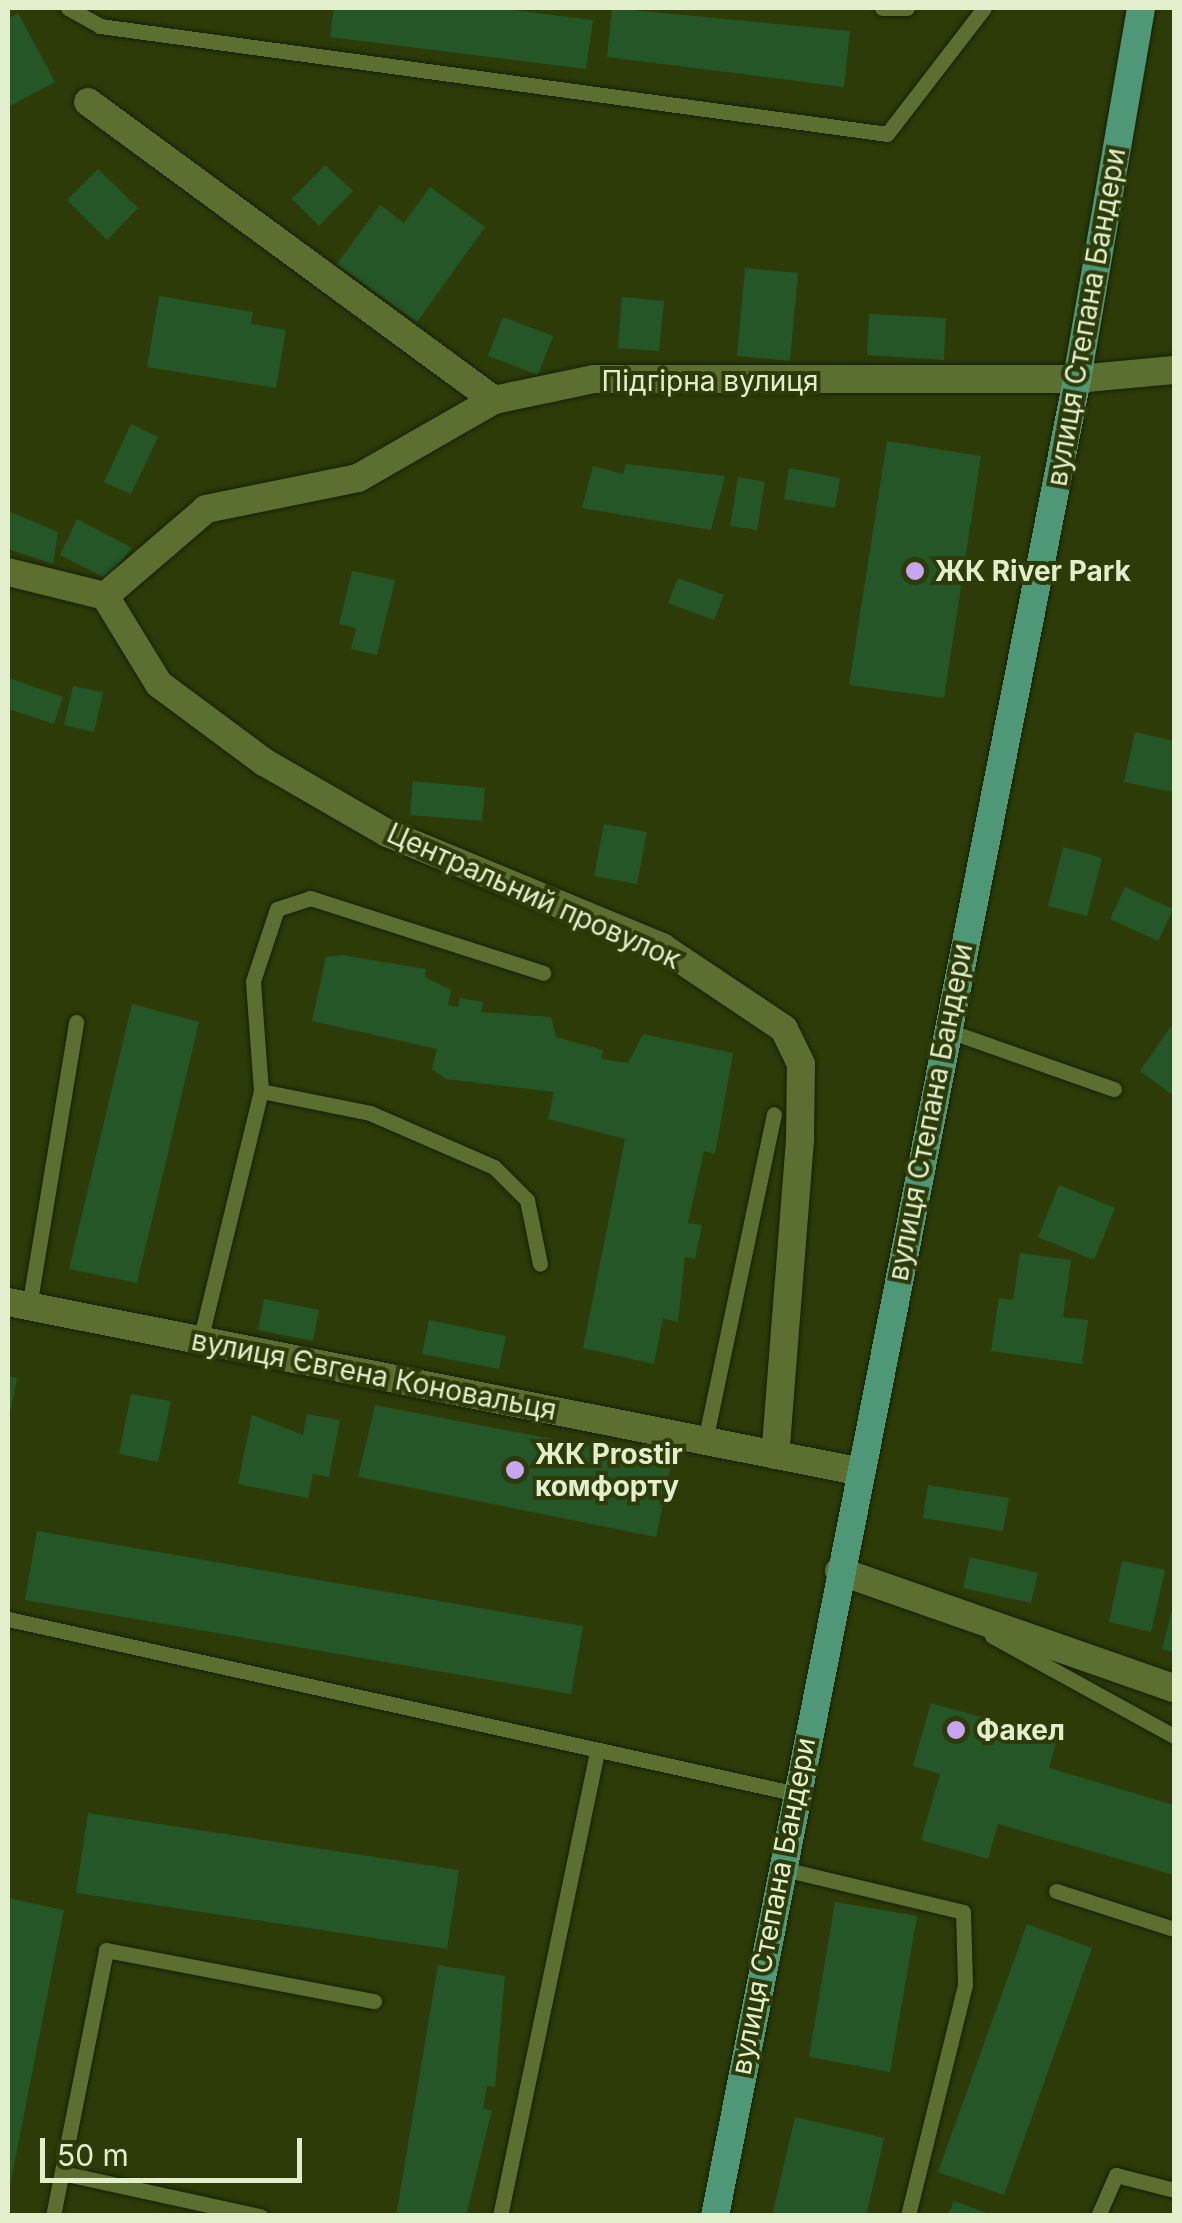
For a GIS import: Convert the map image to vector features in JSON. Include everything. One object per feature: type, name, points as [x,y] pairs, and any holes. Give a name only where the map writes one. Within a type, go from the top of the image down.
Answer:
[{"type":"main road","name":"вулиця Степана Бандери","points":[[715,2216],[793,1793],[1078,379],[1142,8]]},
{"type":"street","points":[[88,102],[494,400]]},
{"type":"street","name":"Підгірна вулиця","points":[[105,596],[206,508],[358,478],[494,400],[594,379],[1078,379],[1174,370]]},
{"type":"street","points":[[8,572],[105,596]]},
{"type":"street","name":"Центральний провулок","points":[[105,596],[159,684],[264,762],[387,833],[662,947],[784,1029],[800,1064],[800,1140],[775,1455]]},
{"type":"street","name":"вулиця Євгена Коновальця","points":[[18,1304],[857,1471]]},
{"type":"street","points":[[840,1572],[1174,1688]]},
{"type":"lane","points":[[68,8],[100,26],[887,134],[984,8]]},
{"type":"lane","points":[[882,8],[907,8]]},
{"type":"lane","points":[[200,1341],[261,1091],[253,980],[277,909],[310,898],[544,973]]},
{"type":"lane","points":[[18,1304],[76,1022]]},
{"type":"lane","points":[[946,1030],[1114,1089]]},
{"type":"lane","points":[[261,1091],[370,1113],[494,1167],[527,1200],[540,1264]]},
{"type":"lane","points":[[706,1441],[774,1114]]},
{"type":"lane","points":[[927,1600],[1174,1736]]},
{"type":"lane","points":[[8,1620],[793,1793]]},
{"type":"lane","points":[[500,2216],[597,1752]]},
{"type":"lane","points":[[779,1868],[963,1912],[964,1985],[908,2216]]},
{"type":"lane","points":[[1056,1891],[1174,1930]]},
{"type":"lane","points":[[53,2216],[106,1950],[374,2001]]},
{"type":"lane","points":[[62,2173],[260,2216]]},
{"type":"lane","points":[[1098,2216],[1116,2175],[1174,2190]]},
{"type":"building","points":[[334,8],[495,8],[593,20],[586,69],[330,37]]},
{"type":"building","points":[[612,8],[850,31],[844,87],[607,57]]},
{"type":"building","points":[[18,13],[55,82],[8,107],[8,18]]},
{"type":"building","points":[[325,165],[353,191],[319,226],[292,199]]},
{"type":"building","points":[[98,169],[138,208],[107,240],[67,200]]},
{"type":"building","points":[[430,187],[485,227],[417,322],[337,264],[380,205],[404,223]]},
{"type":"building","points":[[745,268],[798,273],[790,361],[737,356]]},
{"type":"building","points":[[159,296],[253,312],[251,324],[286,330],[276,388],[147,367]]},
{"type":"building","points":[[622,297],[664,301],[659,351],[618,348]]},
{"type":"building","points":[[869,314],[946,318],[944,360],[867,355]]},
{"type":"building","points":[[503,317],[553,336],[538,375],[488,356]]},
{"type":"building","points":[[131,424],[158,437],[131,494],[104,482]]},
{"type":"building","name":"ЖК River Park","points":[[887,441],[981,456],[944,698],[849,685]]},
{"type":"building","points":[[626,464],[725,476],[711,530],[582,508],[593,466],[623,474]]},
{"type":"building","points":[[789,468],[840,478],[835,508],[784,499]]},
{"type":"building","points":[[738,477],[765,482],[757,530],[730,526]]},
{"type":"building","points":[[8,511],[58,532],[53,564],[8,549]]},
{"type":"building","points":[[77,519],[132,548],[107,579],[60,555]]},
{"type":"building","points":[[352,571],[395,580],[377,655],[351,649],[356,628],[339,624]]},
{"type":"building","points":[[678,578],[724,595],[714,620],[668,603]]},
{"type":"building","points":[[9,678],[63,697],[54,724],[8,709]]},
{"type":"building","points":[[73,686],[103,692],[94,732],[64,725]]},
{"type":"building","points":[[1135,732],[1174,741],[1172,792],[1124,782]]},
{"type":"building","points":[[413,781],[485,788],[482,821],[410,815]]},
{"type":"building","points":[[604,824],[647,832],[637,884],[594,876]]},
{"type":"building","points":[[1063,847],[1102,858],[1087,916],[1048,906]]},
{"type":"building","points":[[1125,887],[1173,909],[1158,941],[1110,919]]},
{"type":"building","points":[[342,955],[426,969],[425,977],[451,990],[448,1005],[458,1007],[460,998],[483,1002],[481,1012],[551,1017],[556,1037],[603,1050],[601,1059],[628,1063],[643,1034],[733,1053],[715,1154],[704,1151],[688,1223],[702,1225],[695,1259],[685,1257],[678,1322],[663,1318],[654,1364],[583,1348],[625,1139],[548,1119],[554,1092],[446,1079],[432,1069],[437,1049],[312,1021],[326,957]]},
{"type":"building","points":[[132,1004],[199,1022],[137,1283],[69,1269]]},
{"type":"building","points":[[1174,1022],[1174,1096],[1140,1071]]},
{"type":"building","points":[[1059,1185],[1115,1208],[1094,1260],[1038,1237]]},
{"type":"building","points":[[1020,1253],[1071,1260],[1063,1317],[1088,1320],[1082,1364],[991,1351],[999,1298],[1013,1300]]},
{"type":"building","points":[[264,1299],[319,1310],[313,1341],[258,1330]]},
{"type":"building","points":[[429,1320],[506,1336],[499,1369],[422,1354]]},
{"type":"building","points":[[8,1376],[17,1378],[9,1419],[8,1419]]},
{"type":"building","points":[[131,1394],[171,1401],[158,1462],[119,1454]]},
{"type":"building","name":"ЖК Prostir комфорту","points":[[375,1405],[672,1462],[656,1537],[358,1477]]},
{"type":"building","points":[[307,1414],[340,1420],[329,1477],[313,1474],[308,1498],[238,1484],[252,1415],[303,1435]]},
{"type":"building","points":[[928,1485],[1009,1498],[1003,1531],[923,1518]]},
{"type":"building","points":[[37,1531],[583,1626],[571,1694],[25,1600]]},
{"type":"building","points":[[970,1557],[1038,1573],[1031,1603],[963,1588]]},
{"type":"building","points":[[1122,1561],[1165,1570],[1151,1632],[1109,1622]]},
{"type":"building","points":[[1174,1606],[1174,1653],[1162,1649]]},
{"type":"building","points":[[931,1703],[1057,1739],[1049,1768],[1174,1805],[1174,1875],[998,1824],[988,1859],[921,1840],[940,1774],[913,1766]]},
{"type":"building","points":[[88,1813],[459,1870],[447,1949],[76,1893]]},
{"type":"building","points":[[8,1898],[64,1910],[9,2191],[8,2191]]},
{"type":"building","points":[[835,1902],[917,1916],[890,2072],[809,2057]]},
{"type":"building","points":[[1027,1924],[1092,1948],[1004,2195],[938,2172]]},
{"type":"building","points":[[438,1965],[505,1976],[495,2087],[487,2086],[483,2109],[492,2110],[466,2216],[396,2216]]},
{"type":"building","points":[[795,2117],[884,2138],[866,2216],[772,2216]]},
{"type":"building","points":[[954,2201],[992,2215],[992,2216],[948,2216]]},
{"type":"place","name":"ЖК River Park","points":[[915,571]]},
{"type":"place","name":"ЖК Prostir комфорту","points":[[515,1470]]},
{"type":"place","name":"Факел","points":[[956,1730]]}]
